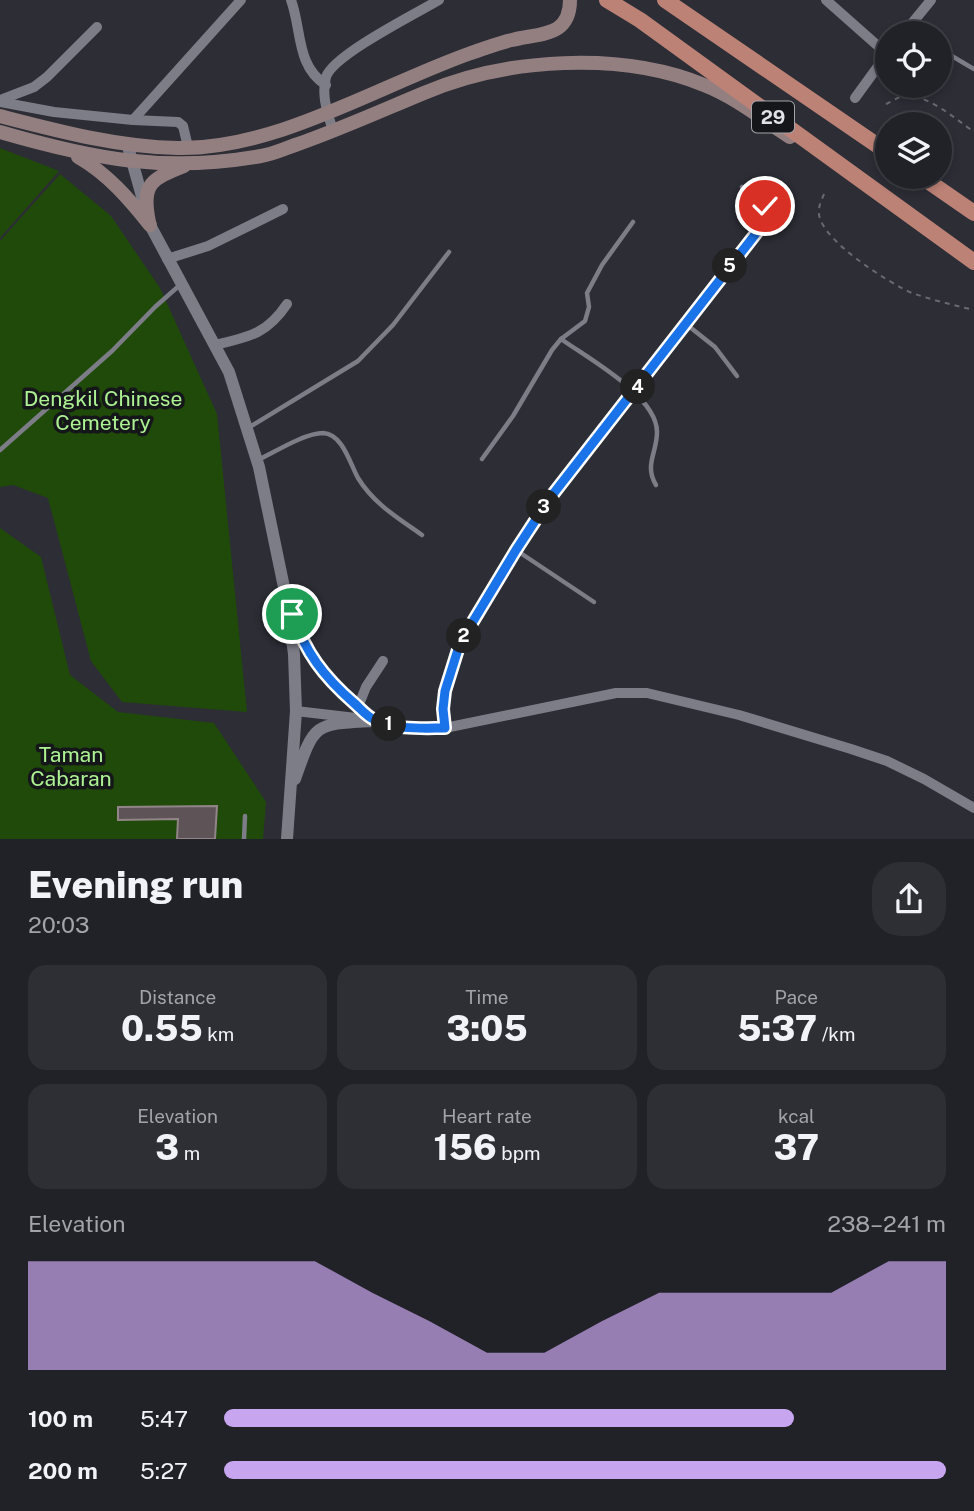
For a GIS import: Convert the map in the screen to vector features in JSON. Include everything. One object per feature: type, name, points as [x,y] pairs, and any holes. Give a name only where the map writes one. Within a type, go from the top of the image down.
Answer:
[{"type":"highway","name":"29","points":[[607,0],[640,20],[974,262]]},
{"type":"highway","name":"29","points":[[665,0],[875,144]]},
{"type":"highway","points":[[939,189],[974,214]]},
{"type":"main road","points":[[0,116],[127,144],[188,148],[240,142],[281,130],[460,57],[509,40],[556,30],[566,20],[570,0]]},
{"type":"main road","points":[[0,132],[66,151],[132,163],[188,165],[264,156],[333,131],[439,86],[479,74],[521,67],[608,62],[667,71],[706,86],[744,106],[936,236]]},
{"type":"main road","points":[[66,151],[95,166],[126,196],[150,225]]},
{"type":"main road","points":[[150,225],[145,204],[151,182],[188,165]]},
{"type":"street","points":[[133,120],[241,0]]},
{"type":"street","points":[[291,0],[303,58],[317,80],[326,85]]},
{"type":"street","points":[[333,131],[324,101],[327,75],[339,60],[439,0]]},
{"type":"street","points":[[826,0],[887,54],[855,98]]},
{"type":"street","points":[[916,21],[931,0]]},
{"type":"street","points":[[0,101],[34,87],[97,27]]},
{"type":"street","points":[[0,101],[54,111],[178,122],[183,126],[188,148]]},
{"type":"street","points":[[127,144],[150,225],[229,372],[257,460],[285,592],[294,654],[296,711],[287,839]]},
{"type":"street","points":[[167,259],[208,246],[283,209]]},
{"type":"street","points":[[215,345],[255,335],[272,323],[287,304]]},
{"type":"street","points":[[285,592],[299,635],[309,654],[338,688],[375,720]]},
{"type":"street","points":[[358,707],[366,687],[383,661]]},
{"type":"street","points":[[296,711],[375,720],[408,728],[445,728],[616,693],[647,693],[739,715],[851,748],[887,761],[924,779],[974,808]]},
{"type":"street","points":[[290,793],[309,740],[317,729],[332,724],[375,720]]},
{"type":"lane","points":[[952,56],[974,69]]},
{"type":"lane","points":[[445,728],[445,691],[460,643],[516,550],[550,498],[761,227],[767,214],[765,206],[742,187]]},
{"type":"lane","points":[[482,459],[513,416],[546,359],[561,339],[585,321],[589,307],[587,293],[602,265],[633,222]]},
{"type":"lane","points":[[247,429],[358,361],[393,325],[450,252]]},
{"type":"lane","points":[[0,450],[112,351],[182,284]]},
{"type":"lane","points":[[687,324],[715,347],[737,376]]},
{"type":"lane","points":[[561,339],[634,391],[655,417],[657,433],[650,474],[656,485]]},
{"type":"lane","points":[[257,460],[295,441],[322,433],[333,436],[341,443],[370,496],[380,507],[422,535]]},
{"type":"lane","points":[[516,550],[594,602]]},
{"type":"lane","points":[[244,839],[245,816]]},
{"type":"path","points":[[886,104],[901,96],[914,96],[938,106],[974,132]]},
{"type":"path","points":[[824,194],[818,211],[827,233],[838,244],[892,283],[912,293],[974,310]]},
{"type":"green space","points":[[0,148],[59,171],[0,238]]},
{"type":"green space","name":"Dengkil Chinese Cemetery","points":[[60,174],[111,216],[160,288],[217,414],[247,712],[122,702],[91,661],[48,498],[13,485],[0,487],[0,241]]},
{"type":"green space","name":"Taman Cabaran","points":[[0,528],[41,557],[70,675],[118,712],[214,723],[266,802],[263,839],[0,839]]},
{"type":"building","points":[[217,806],[215,839],[177,839],[178,819],[118,820],[118,807]]},
{"type":"route","points":[[292,614],[299,635],[322,671],[375,720],[408,728],[445,728],[445,691],[460,643],[528,530],[761,227],[767,214],[765,206]]}]
